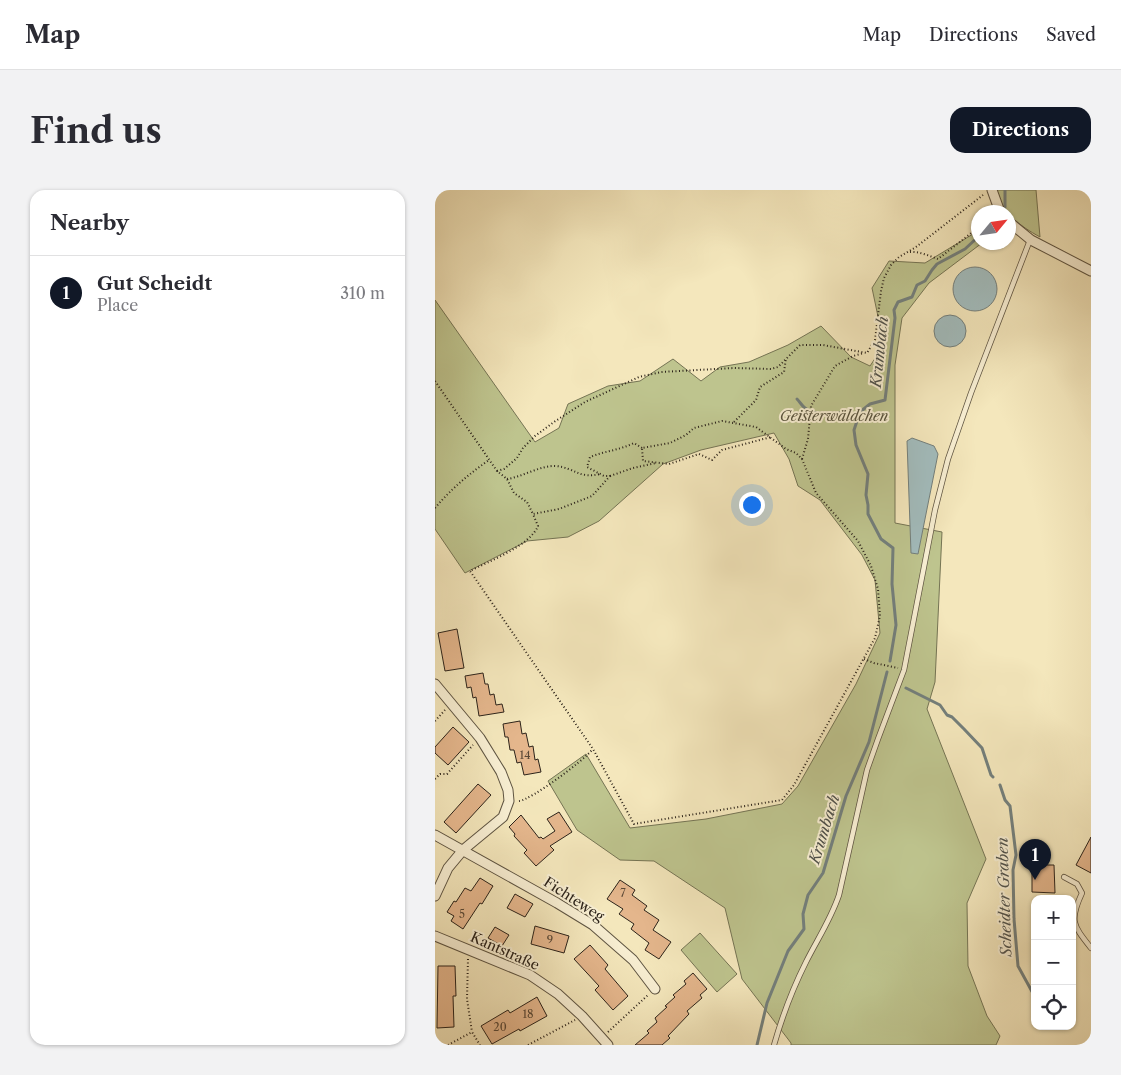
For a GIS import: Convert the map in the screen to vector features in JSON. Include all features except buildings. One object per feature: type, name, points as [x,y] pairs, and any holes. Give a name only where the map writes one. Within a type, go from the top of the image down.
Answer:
[{"type":"street","points":[[988,192],[996,205]]},
{"type":"street","points":[[1016,228],[1031,240],[1091,271]]},
{"type":"street","points":[[435,684],[452,702],[480,738],[501,772],[508,790],[509,801],[503,817],[463,850],[448,868],[435,896]]},
{"type":"street","name":"Fichteweg","points":[[435,835],[593,925],[633,960],[655,989]]},
{"type":"street","name":"Kantstraße","points":[[435,936],[530,975],[558,994],[582,1016],[608,1045]]},
{"type":"lane","points":[[774,1045],[779,1025],[805,964],[835,907],[850,852],[867,770],[905,670],[935,510],[948,459],[971,394],[1031,240]]},
{"type":"lane","points":[[1064,877],[1077,884],[1082,893],[1074,910],[1075,927],[1091,948]]},
{"type":"path","points":[[802,459],[808,439],[811,406],[835,366],[853,356],[867,353],[875,340],[881,291],[884,278],[891,266],[899,256],[916,247],[988,192]]},
{"type":"path","points":[[908,252],[917,251],[925,256],[938,258],[971,233]]},
{"type":"path","points":[[497,471],[504,469],[517,458],[523,448],[535,436],[554,422],[585,402],[639,377],[661,372],[778,367],[800,344],[823,345],[867,353]]},
{"type":"path","points":[[733,423],[756,400],[760,387],[784,372],[785,358]]},
{"type":"path","points":[[435,382],[497,471],[507,479],[515,493],[527,502],[538,526],[527,541],[470,571],[593,749],[634,824],[782,800],[794,785],[875,638],[880,616],[878,589],[871,566],[858,541],[816,493],[802,459],[756,427],[722,421],[694,428],[686,435],[670,442],[642,448],[634,443],[619,450],[609,450],[590,457],[587,467],[610,476]]},
{"type":"path","points":[[642,448],[643,461],[669,464],[699,454],[712,460],[722,450],[771,437]]},
{"type":"path","points":[[435,508],[446,494],[470,473],[489,460]]},
{"type":"path","points":[[533,514],[559,510],[592,496],[610,476],[657,462]]},
{"type":"path","points":[[507,479],[517,478],[556,466],[573,470],[587,477],[601,474]]},
{"type":"path","points":[[864,659],[905,670]]},
{"type":"path","points":[[435,721],[452,702]]},
{"type":"path","points":[[435,779],[440,774],[447,774],[480,738]]},
{"type":"path","points":[[509,801],[523,800],[586,758],[593,749]]},
{"type":"path","points":[[468,949],[467,999],[471,1032],[480,1045]]},
{"type":"path","points":[[602,1037],[647,996]]},
{"type":"path","points":[[528,1045],[582,1016]]},
{"type":"path","points":[[448,1045],[471,1032]]},
{"type":"green space","points":[[996,190],[1036,190],[1040,237],[1016,220],[1016,205],[1003,205]]},
{"type":"green space","name":"Geisterwäldchen","points":[[971,235],[971,250],[973,250],[929,283],[902,318],[895,365],[895,523],[942,532],[935,682],[927,709],[986,859],[967,903],[968,966],[987,1016],[1000,1036],[996,1045],[791,1045],[742,979],[725,908],[654,861],[620,860],[577,830],[548,781],[586,754],[630,828],[706,819],[782,804],[798,786],[856,684],[880,633],[875,580],[862,555],[820,500],[798,486],[789,459],[774,433],[701,450],[663,464],[599,521],[568,537],[527,541],[465,573],[435,529],[435,300],[535,442],[559,428],[568,404],[608,386],[640,381],[673,359],[701,381],[720,367],[749,362],[788,345],[821,326],[851,357],[870,366],[884,345],[872,288],[889,261],[925,263]]},
{"type":"green space","points":[[700,933],[737,974],[717,992],[681,950]]},
{"type":"water","points":[[975,267],[987,271],[993,277],[997,289],[993,301],[987,307],[975,311],[963,307],[957,301],[953,289],[957,277],[963,271]]},
{"type":"water","points":[[950,315],[962,319],[966,331],[962,343],[950,347],[938,343],[934,331],[938,319]]},
{"type":"water","points":[[912,438],[934,446],[938,454],[918,554],[911,553],[907,441]]},
{"type":"waterway","name":"Krumbach","points":[[1005,190],[1005,205]]},
{"type":"waterway","name":"Krumbach","points":[[890,661],[896,625],[892,584],[893,548],[881,539],[868,514],[866,495],[868,474],[856,445],[854,430],[860,412],[870,404],[885,400],[895,318],[894,310],[898,302],[912,297],[917,285],[925,281],[937,264],[965,249],[971,243]]},
{"type":"waterway","points":[[797,399],[805,408],[818,413],[852,413],[859,415]]},
{"type":"waterway","name":"Krumbach","points":[[757,1045],[767,1003],[788,951],[804,929],[803,914],[808,895],[823,873],[846,796],[869,742],[887,672]]},
{"type":"waterway","name":"Scheidter Graben","points":[[906,688],[940,705],[947,715],[952,717],[964,729],[982,748],[993,777]]},
{"type":"waterway","name":"Scheidter Graben","points":[[1000,785],[1005,800],[1010,806],[1016,855],[1013,870],[1014,919],[1018,966],[1031,990]]},
{"type":"place","name":"Gut Scheidt","points":[[1035,880]]}]
